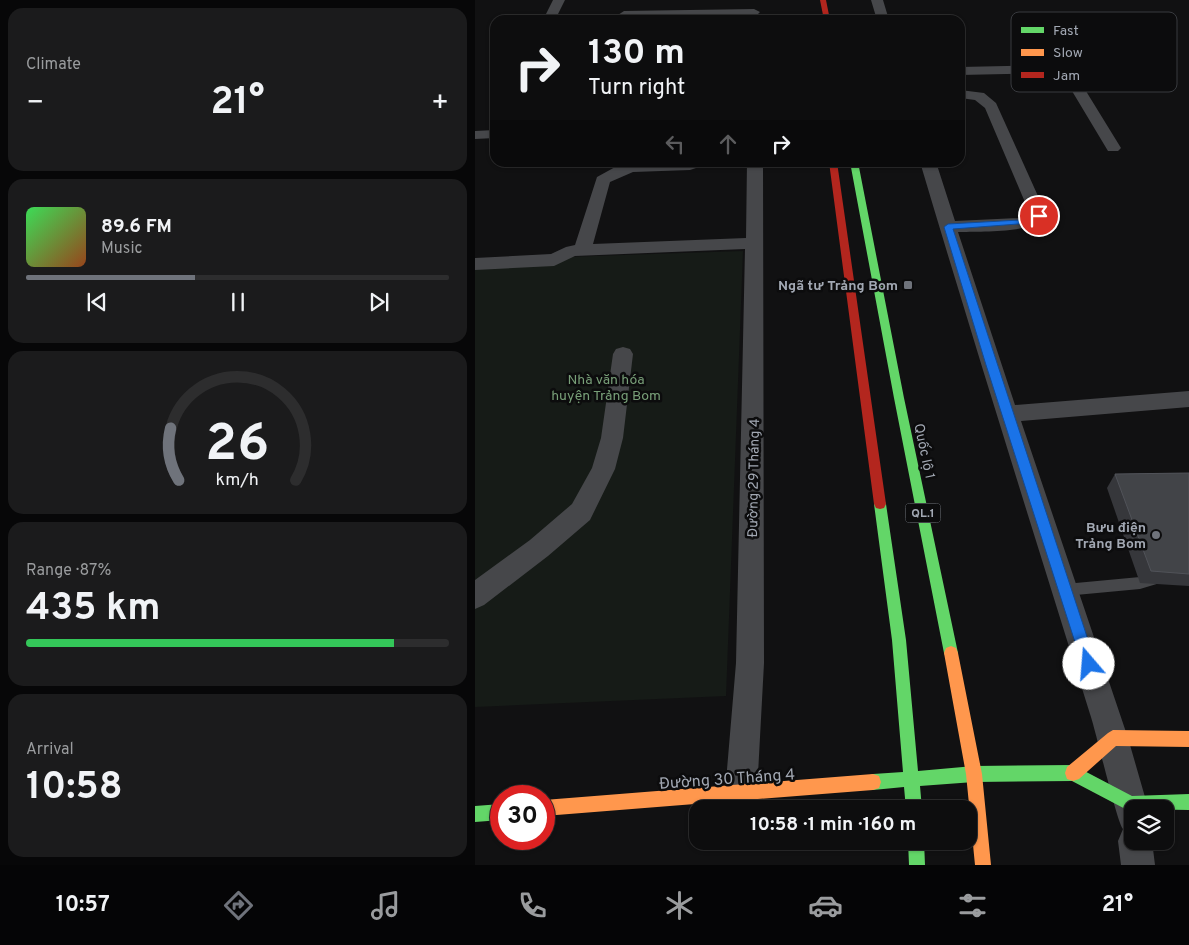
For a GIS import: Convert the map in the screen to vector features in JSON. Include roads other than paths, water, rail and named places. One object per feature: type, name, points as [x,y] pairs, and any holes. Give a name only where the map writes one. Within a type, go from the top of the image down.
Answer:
[{"type":"main road","points":[[823,0],[826,15]]},
{"type":"main road","points":[[834,167],[899,640],[914,800]]},
{"type":"main road","name":"Quốc lộ 1","points":[[855,167],[974,774],[983,865]]},
{"type":"main road","points":[[1073,773],[1113,738],[1189,739]]},
{"type":"main road","points":[[974,774],[1073,773],[1124,806]]},
{"type":"main road","name":"Đường 30 Tháng 4","points":[[555,807],[974,774]]},
{"type":"main road","points":[[1174,804],[1189,802]]},
{"type":"main road","points":[[475,814],[490,813]]},
{"type":"main road","points":[[916,850],[917,865]]},
{"type":"street","points":[[552,15],[559,0]]},
{"type":"street","points":[[877,0],[882,15]]},
{"type":"street","points":[[624,15],[628,2]]},
{"type":"street","points":[[667,15],[754,11]]},
{"type":"street","points":[[965,71],[1011,70]]},
{"type":"street","points":[[1079,92],[1113,148]]},
{"type":"street","points":[[948,227],[1031,221],[1039,216],[991,106],[979,96],[965,95]]},
{"type":"street","points":[[582,251],[603,180],[607,176],[628,167]]},
{"type":"street","name":"Đường 29 Tháng 4","points":[[741,792],[750,664],[755,167]]},
{"type":"street","points":[[930,167],[1007,414],[1113,738],[1129,800]]},
{"type":"street","points":[[475,264],[554,260],[572,251],[754,243]]},
{"type":"street","points":[[475,596],[539,548],[581,512],[603,470],[612,438],[623,354]]},
{"type":"street","points":[[1007,414],[1189,399]]},
{"type":"street","points":[[1136,850],[1138,865]]},
{"type":"lane","points":[[1065,590],[1140,583],[1170,576]]},
{"type":"place","name":"Ngã tư Trảng Bom","points":[[908,285]]},
{"type":"place","name":"Bưu điện Trảng Bom","points":[[1156,535]]},
{"type":"park label","name":"Nhà văn hóa huyện Trảng Bom","points":[[606,388]]}]
